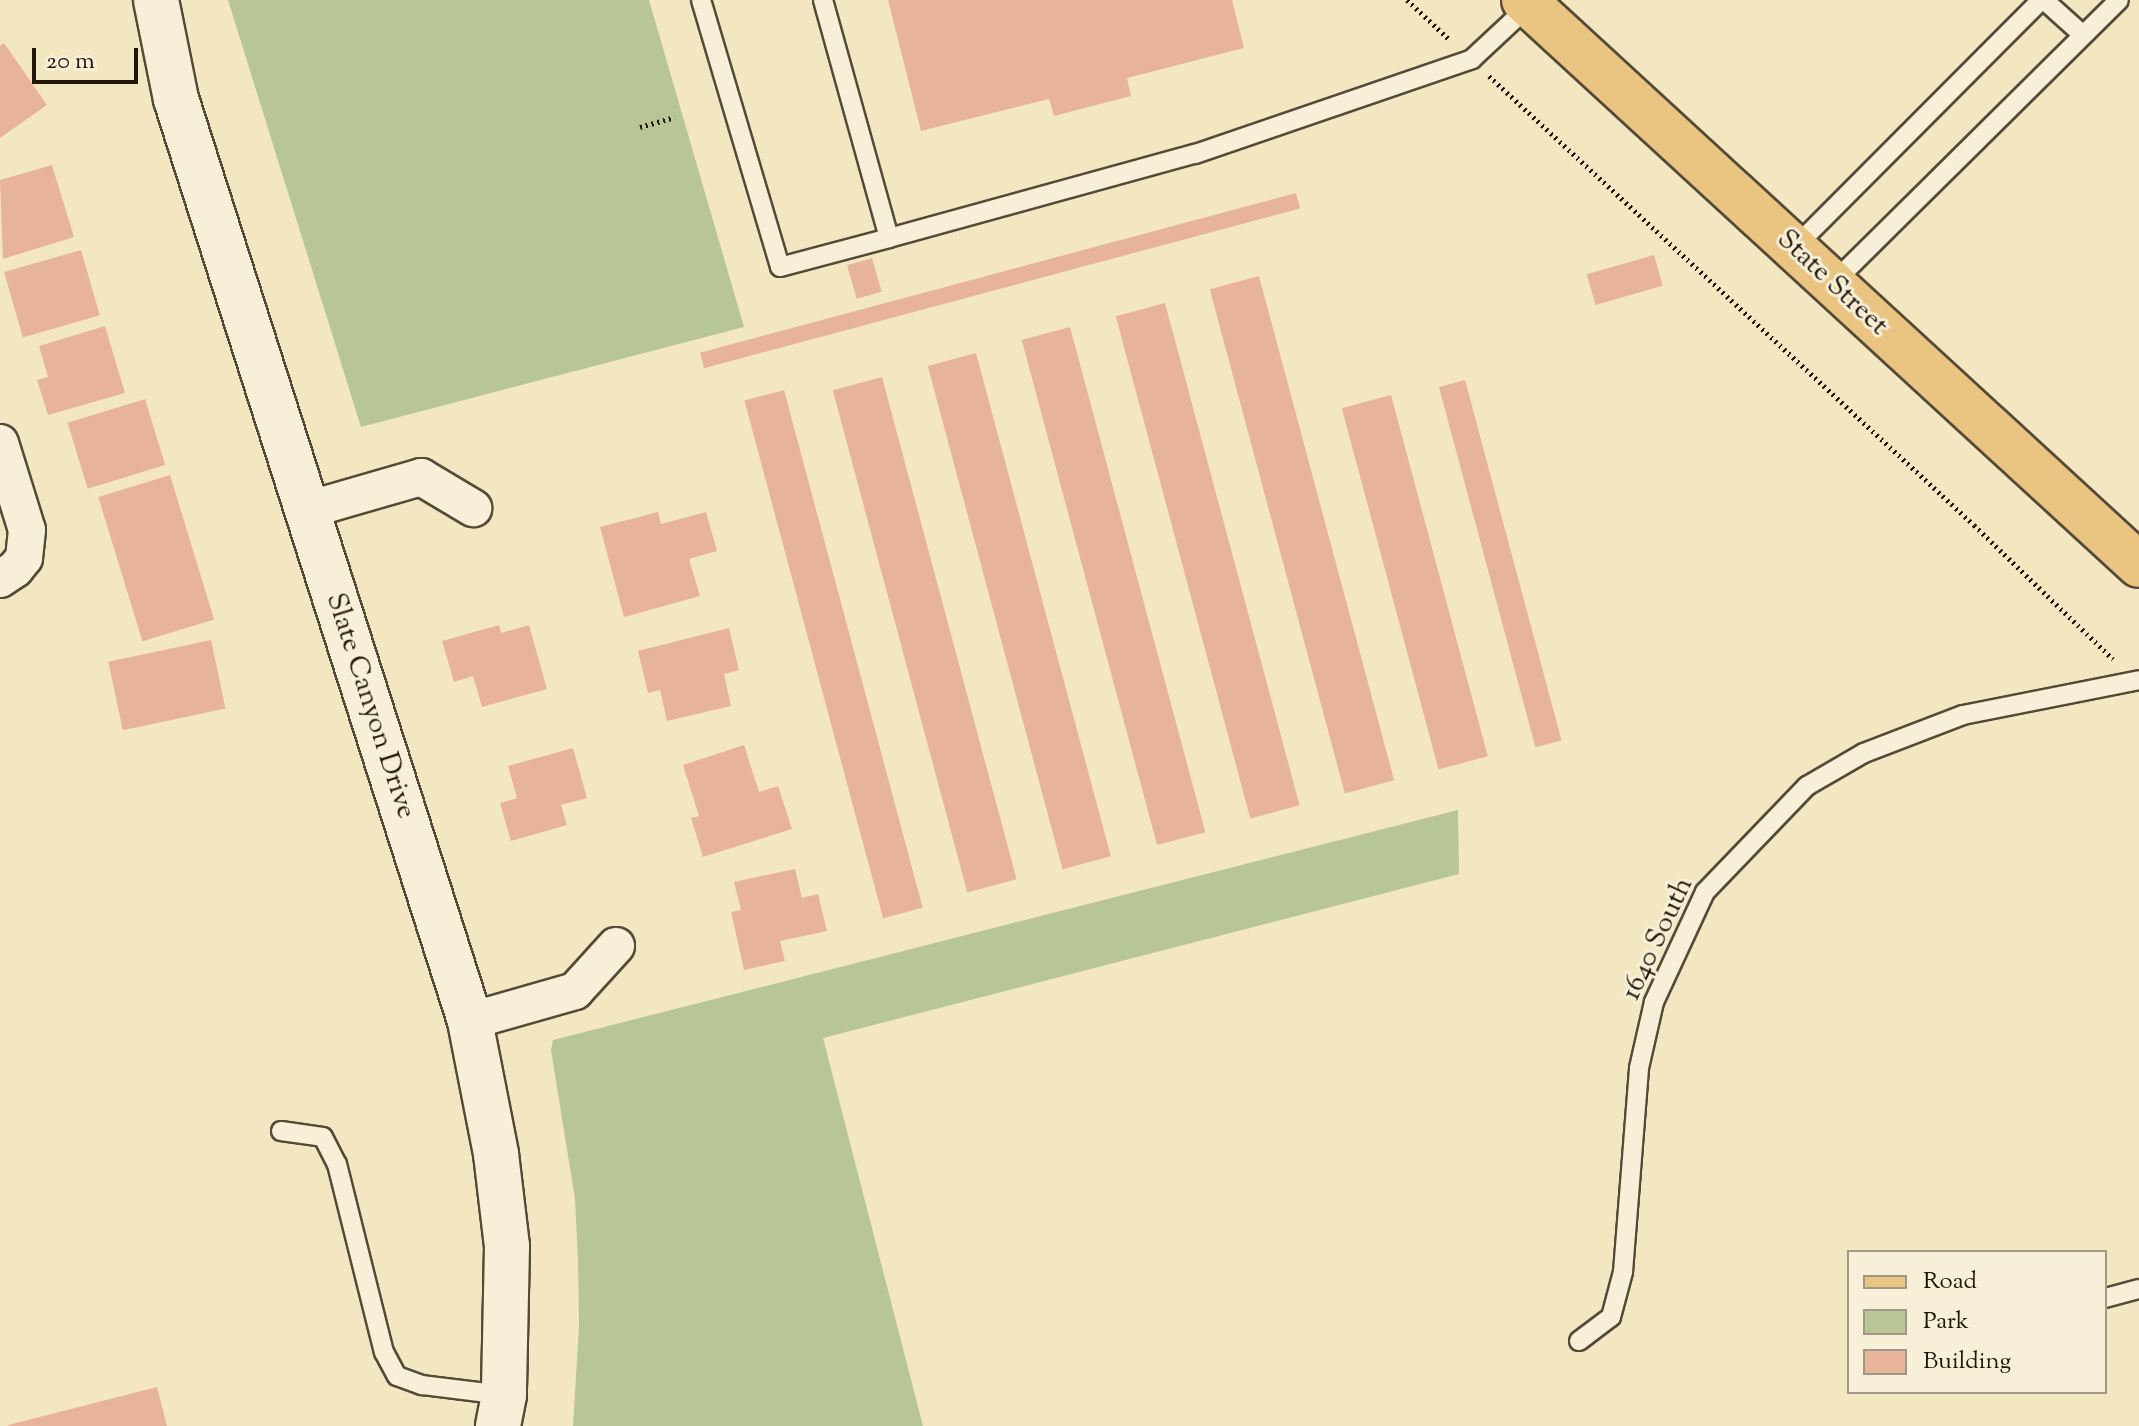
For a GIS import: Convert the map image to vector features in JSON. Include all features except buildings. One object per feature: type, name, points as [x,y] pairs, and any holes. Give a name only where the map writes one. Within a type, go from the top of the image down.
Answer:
[{"type":"main road","name":"State Street","points":[[1527,3],[2139,565]]},
{"type":"street","name":"Slate Canyon Drive","points":[[156,0],[176,99],[470,1021],[496,1154],[507,1246],[501,1410]]},
{"type":"street","points":[[0,443],[27,530],[12,569]]},
{"type":"street","points":[[307,510],[421,477],[473,508]]},
{"type":"street","points":[[470,1021],[575,991],[616,946]]},
{"type":"lane","points":[[701,0],[780,267],[1195,154],[1472,59],[1527,3]]},
{"type":"lane","points":[[823,0],[889,238]]},
{"type":"lane","points":[[1794,248],[2042,0],[2083,35]]},
{"type":"lane","points":[[1833,283],[2119,0]]},
{"type":"lane","name":"1640 South","points":[[1579,1341],[1611,1317],[1623,1272],[1639,1068],[1654,1002],[1705,892],[1807,786],[1864,753],[1963,715],[2137,681]]},
{"type":"lane","points":[[281,1131],[323,1137],[337,1164],[384,1352],[397,1376],[501,1410]]},
{"type":"lane","points":[[2107,1297],[2139,1289]]},
{"type":"path","points":[[1407,0],[1974,525],[2137,681]]},
{"type":"path","points":[[640,127],[675,117]]},
{"type":"green space","points":[[228,0],[649,0],[744,327],[361,427]]},
{"type":"green space","points":[[1458,810],[1459,874],[823,1038],[923,1426],[573,1426],[579,1326],[575,1199],[551,1050],[553,1040]]}]
